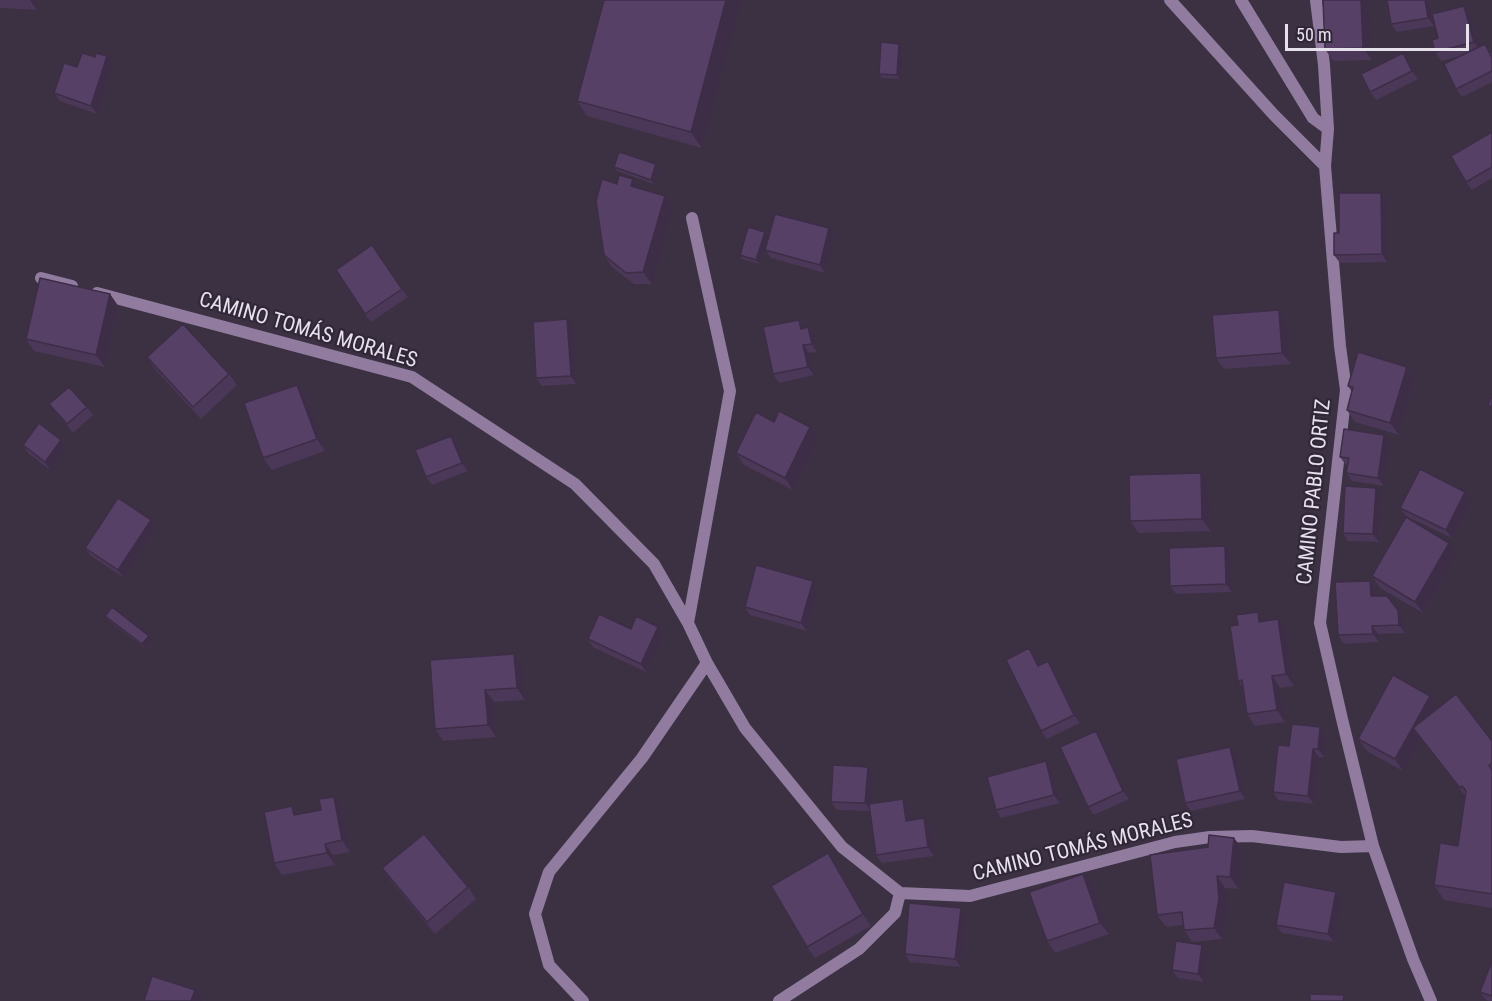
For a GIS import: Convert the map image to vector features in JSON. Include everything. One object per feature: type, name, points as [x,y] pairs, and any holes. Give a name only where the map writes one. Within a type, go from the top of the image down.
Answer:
[{"type":"street","points":[[1170,0],[1274,115],[1325,166]]},
{"type":"street","points":[[1241,0],[1313,118],[1328,129]]},
{"type":"street","name":"CAMINO PABLO ORTIZ","points":[[1316,0],[1324,65],[1328,129],[1325,166],[1340,346],[1346,390],[1320,623],[1373,846],[1413,959],[1431,1001]]},
{"type":"street","points":[[688,623],[730,391],[692,218]]},
{"type":"street","name":"CAMINO TOMÁS MORALES","points":[[41,278],[412,377],[575,484],[654,564],[688,623],[706,663],[745,728],[842,847],[900,893],[970,896],[1175,842],[1210,837],[1251,836],[1341,846],[1373,846]]},
{"type":"street","points":[[583,1001],[549,966],[535,914],[549,872],[642,758],[706,663]]},
{"type":"street","points":[[779,1001],[859,950],[895,913],[900,893]]},
{"type":"building","points":[[604,0],[726,0],[691,132],[577,101]]},
{"type":"building","points":[[1323,0],[1361,0],[1363,48],[1325,49]]},
{"type":"building","points":[[1387,0],[1425,0],[1428,18],[1391,24]]},
{"type":"building","points":[[1464,6],[1474,42],[1435,52],[1432,40],[1438,38],[1432,14]]},
{"type":"building","points":[[881,42],[899,44],[897,75],[879,74]]},
{"type":"building","points":[[1485,44],[1492,58],[1492,71],[1456,89],[1444,64]]},
{"type":"building","points":[[82,53],[95,57],[96,53],[107,56],[91,106],[54,93],[64,63],[77,67]]},
{"type":"building","points":[[1403,53],[1412,71],[1370,92],[1361,74]]},
{"type":"building","points":[[1492,132],[1492,167],[1466,182],[1451,156]]},
{"type":"building","points":[[619,152],[656,164],[651,180],[614,167]]},
{"type":"building","points":[[619,175],[633,179],[631,186],[665,196],[643,272],[626,273],[604,255],[596,201],[602,179],[617,184]]},
{"type":"building","points":[[1339,193],[1381,193],[1382,254],[1334,255],[1334,233],[1339,233]]},
{"type":"building","points":[[775,214],[829,228],[820,265],[765,250]]},
{"type":"building","points":[[748,227],[765,232],[756,260],[740,255]]},
{"type":"building","points":[[372,245],[402,289],[365,314],[336,270]]},
{"type":"building","points":[[40,278],[110,294],[96,355],[26,339]]},
{"type":"building","points":[[1279,310],[1282,353],[1216,358],[1212,315]]},
{"type":"building","points":[[567,319],[571,376],[536,378],[533,322]]},
{"type":"building","points":[[799,320],[801,329],[808,327],[812,344],[803,345],[808,367],[773,374],[763,327]]},
{"type":"building","points":[[183,324],[229,374],[193,407],[147,357]]},
{"type":"building","points":[[1358,352],[1407,367],[1390,423],[1347,410],[1353,387],[1348,386]]},
{"type":"building","points":[[297,385],[317,439],[263,458],[244,403]]},
{"type":"building","points":[[69,387],[87,407],[67,424],[49,404]]},
{"type":"building","points":[[1492,394],[1492,407],[1488,405]]},
{"type":"building","points":[[779,411],[810,427],[785,478],[736,453],[756,412],[774,422]]},
{"type":"building","points":[[39,423],[61,440],[45,462],[23,445]]},
{"type":"building","points":[[1344,429],[1384,435],[1378,478],[1346,473],[1349,458],[1340,457]]},
{"type":"building","points":[[451,436],[462,463],[426,477],[415,450]]},
{"type":"building","points":[[1420,469],[1465,492],[1446,530],[1400,508]]},
{"type":"building","points":[[1201,473],[1202,519],[1130,521],[1129,475]]},
{"type":"building","points":[[1345,486],[1376,488],[1373,534],[1343,533]]},
{"type":"building","points":[[118,498],[151,520],[118,570],[85,548]]},
{"type":"building","points":[[1406,517],[1449,543],[1415,602],[1372,576]]},
{"type":"building","points":[[1225,546],[1226,584],[1170,586],[1169,548]]},
{"type":"building","points":[[756,565],[813,581],[801,623],[745,607]]},
{"type":"building","points":[[1370,581],[1371,596],[1387,596],[1398,610],[1399,625],[1372,626],[1373,634],[1338,635],[1335,582]]},
{"type":"building","points":[[112,607],[149,636],[142,644],[105,616]]},
{"type":"building","points":[[1258,612],[1259,622],[1278,619],[1286,674],[1272,676],[1277,710],[1247,714],[1242,680],[1238,681],[1230,626],[1238,625],[1236,615]]},
{"type":"building","points":[[599,614],[631,629],[636,616],[658,627],[641,664],[588,639]]},
{"type":"building","points":[[1029,648],[1038,666],[1048,661],[1074,715],[1041,731],[1006,660]]},
{"type":"building","points":[[514,654],[517,688],[485,690],[488,725],[435,729],[430,660]]},
{"type":"building","points":[[1393,675],[1430,696],[1395,759],[1358,739]]},
{"type":"building","points":[[1456,694],[1492,741],[1492,763],[1489,765],[1492,770],[1492,894],[1434,885],[1440,843],[1458,846],[1466,791],[1462,786],[1460,788],[1413,728]]},
{"type":"building","points":[[1292,724],[1320,727],[1318,749],[1313,749],[1308,796],[1273,792],[1278,745],[1289,746]]},
{"type":"building","points":[[1096,731],[1123,791],[1088,807],[1060,747]]},
{"type":"building","points":[[1230,747],[1240,791],[1185,803],[1176,759]]},
{"type":"building","points":[[1046,761],[1054,795],[996,810],[987,777]]},
{"type":"building","points":[[833,765],[868,767],[865,803],[831,802]]},
{"type":"building","points":[[334,797],[342,840],[325,844],[327,853],[274,863],[264,812],[292,806],[294,815],[321,810],[319,799]]},
{"type":"building","points":[[903,799],[906,821],[924,818],[928,847],[876,855],[869,804]]},
{"type":"building","points":[[424,834],[468,887],[427,922],[382,868]]},
{"type":"building","points":[[1209,835],[1234,838],[1230,877],[1217,876],[1219,898],[1214,928],[1184,930],[1182,912],[1157,915],[1150,855],[1208,847]]},
{"type":"building","points":[[828,853],[863,914],[807,947],[771,886]]},
{"type":"building","points":[[1083,874],[1100,923],[1047,941],[1029,892]]},
{"type":"building","points":[[1284,882],[1336,892],[1328,934],[1276,925]]},
{"type":"building","points":[[909,903],[961,908],[955,959],[905,954]]},
{"type":"building","points":[[1176,941],[1202,945],[1198,974],[1172,970]]},
{"type":"building","points":[[1492,961],[1492,996],[1480,992]]},
{"type":"building","points":[[152,976],[195,990],[191,1001],[144,1001]]},
{"type":"building","points":[[1310,994],[1344,995],[1343,1001],[1310,1001]]}]
